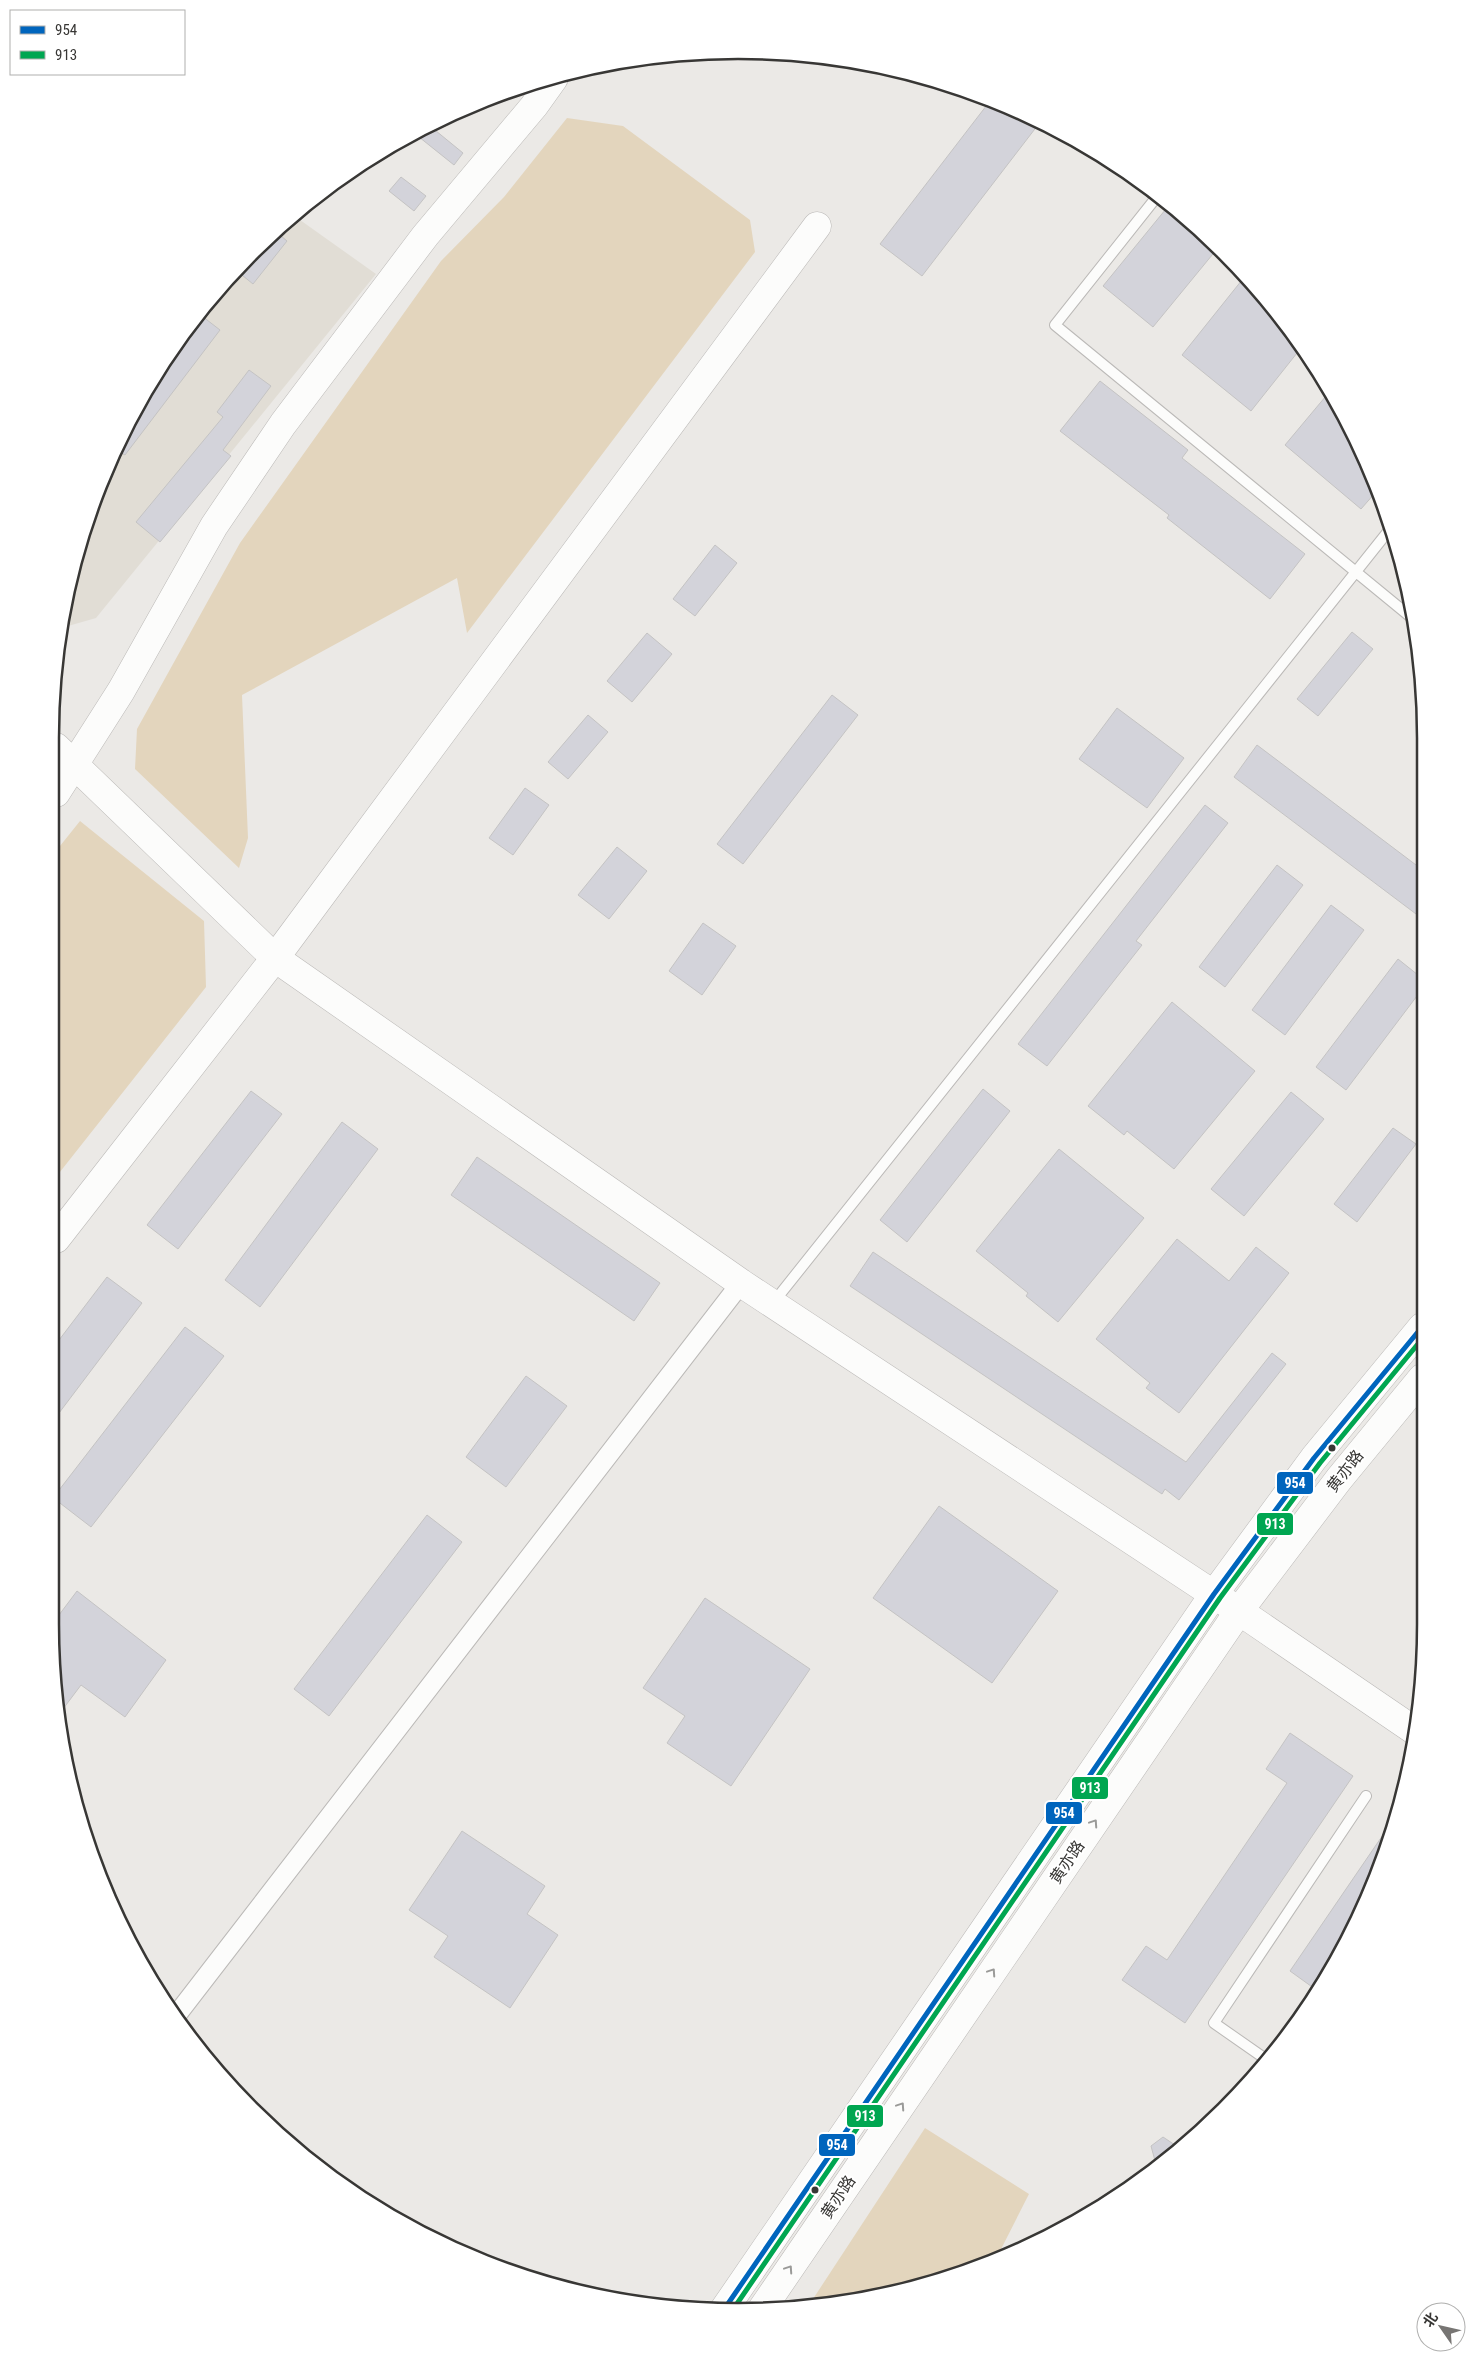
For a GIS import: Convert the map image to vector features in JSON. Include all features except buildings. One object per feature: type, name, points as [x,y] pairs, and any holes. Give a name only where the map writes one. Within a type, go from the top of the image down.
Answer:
[{"type":"street","points":[[59,781],[65,756],[122,691],[214,526],[283,424],[425,236],[534,106],[548,86]]},
{"type":"street","points":[[59,1235],[275,958],[817,226]]},
{"type":"street","points":[[65,756],[275,958],[741,1283],[1239,1610],[1409,1727]]},
{"type":"street","points":[[179,2010],[741,1283]]},
{"type":"street","name":"黄亦路","points":[[728,2303],[1214,1594],[1314,1458],[1417,1333]]},
{"type":"street","name":"黄亦路","points":[[767,2302],[1239,1610],[1339,1479],[1417,1384]]},
{"type":"lane","points":[[1154,201],[1055,325],[1405,612]]},
{"type":"lane","points":[[773,1304],[1386,535]]},
{"type":"lane","points":[[1262,2056],[1214,2023],[1366,1796]]},
{"type":"shaded area","points":[[567,118],[623,126],[750,220],[755,252],[467,633],[457,578],[242,695],[248,838],[239,868],[135,769],[137,729],[240,543],[441,261],[504,197]]},
{"type":"shaded area","points":[[299,219],[376,274],[96,618],[69,626],[82,562],[95,520],[110,478],[129,438],[150,398],[199,324],[227,290]]},
{"type":"shaded area","points":[[80,821],[204,921],[206,987],[59,1173],[59,847]]},
{"type":"shaded area","points":[[925,2128],[1029,2194],[1000,2251],[914,2280],[871,2290],[813,2299]]},
{"type":"transit line","name":"954","points":[[729,2303],[1214,1594],[1314,1458],[1417,1333]]},
{"type":"transit line","name":"913","points":[[737,2303],[1220,1598],[1320,1463],[1417,1345]]}]
